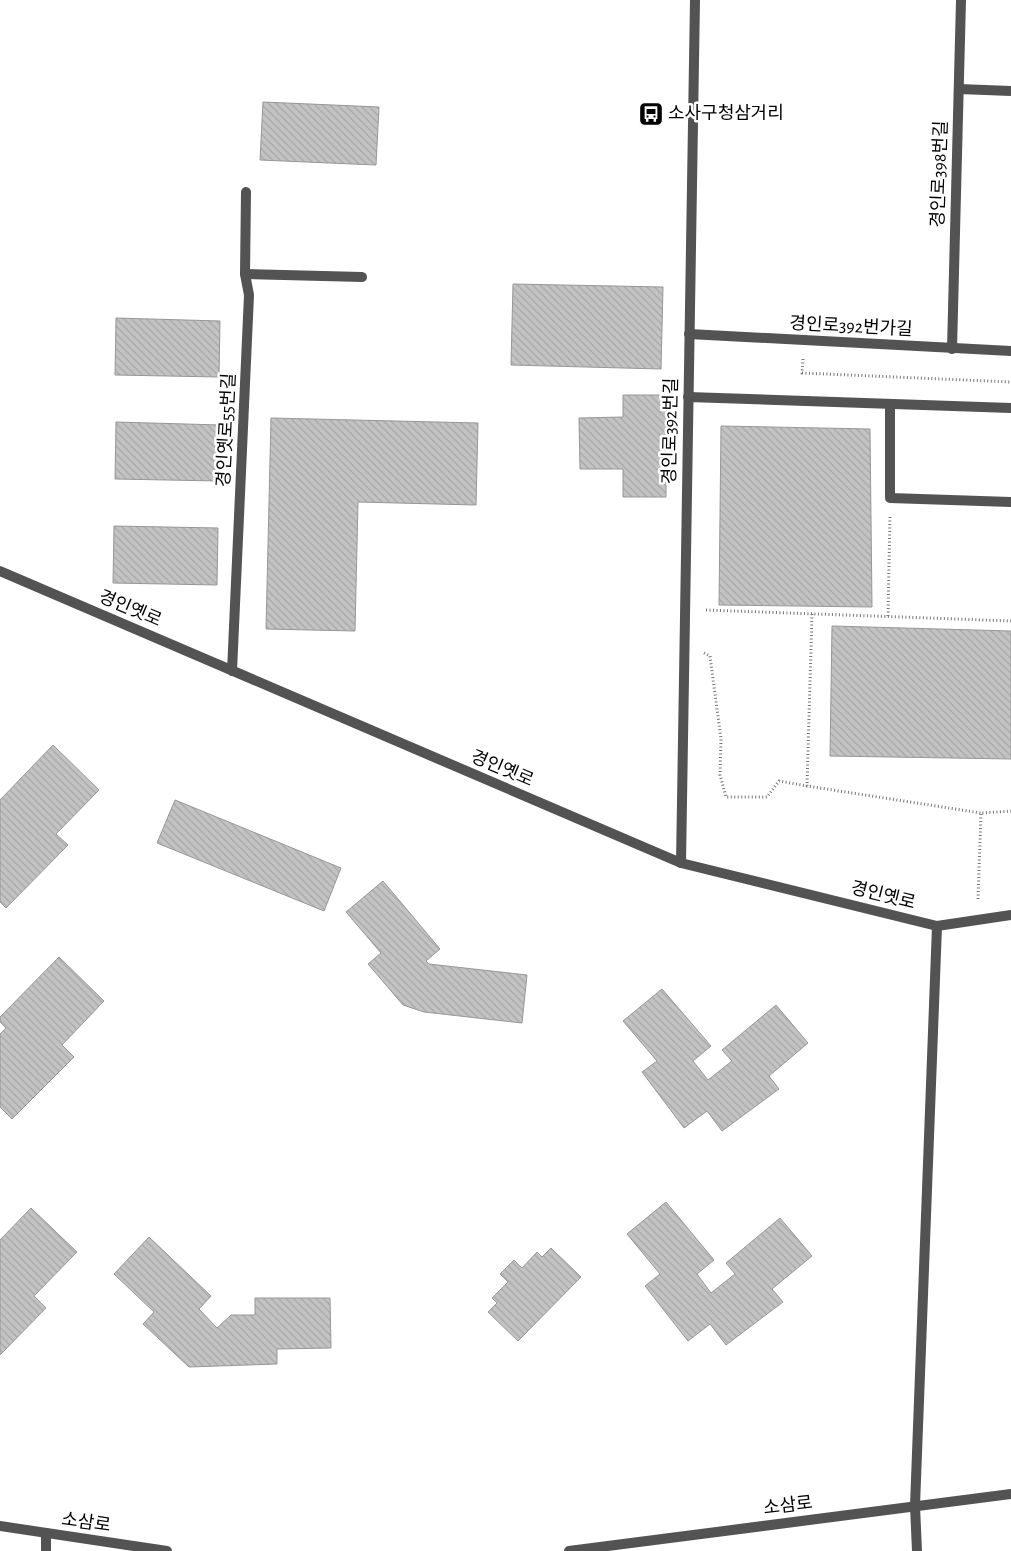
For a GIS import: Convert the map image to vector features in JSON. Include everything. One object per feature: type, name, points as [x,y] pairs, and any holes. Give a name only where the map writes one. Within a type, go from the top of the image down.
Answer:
[{"type":"street","name":"경인로392번길","points":[[681,863],[694,0]]},
{"type":"street","name":"경인로398번길","points":[[952,349],[961,0]]},
{"type":"street","points":[[959,89],[1011,91]]},
{"type":"street","name":"경인옛로55번길","points":[[232,671],[249,295],[244,274],[246,192]]},
{"type":"street","points":[[244,274],[362,277]]},
{"type":"street","name":"경인로392번가길","points":[[689,334],[1011,352]]},
{"type":"street","points":[[688,397],[1011,408]]},
{"type":"street","points":[[890,404],[890,498],[1011,502]]},
{"type":"street","name":"경인옛로","points":[[0,571],[681,863],[937,926],[1011,915]]},
{"type":"street","points":[[917,1551],[915,1506],[937,926]]},
{"type":"street","name":"소삼로","points":[[568,1551],[1011,1494]]},
{"type":"street","name":"소삼로","points":[[0,1526],[167,1551]]},
{"type":"street","points":[[46,1533],[46,1551]]},
{"type":"path","points":[[803,341],[802,373],[1011,382]]},
{"type":"path","points":[[888,616],[890,498]]},
{"type":"path","points":[[685,610],[1011,621]]},
{"type":"path","points":[[807,786],[812,614]]},
{"type":"path","points":[[684,641],[710,656],[722,740],[720,775],[726,797],[767,797],[779,781],[981,813],[1011,811]]},
{"type":"path","points":[[977,920],[981,813]]},
{"type":"building","points":[[263,102],[379,107],[376,165],[260,160]]},
{"type":"building","points":[[513,284],[663,287],[661,369],[511,365]]},
{"type":"building","points":[[116,318],[220,321],[219,377],[115,375]]},
{"type":"building","points":[[623,395],[666,395],[666,497],[623,497],[623,469],[580,469],[579,418],[623,417]]},
{"type":"building","points":[[271,418],[478,423],[476,505],[358,502],[355,631],[266,629]]},
{"type":"building","points":[[116,422],[220,425],[219,481],[115,479]]},
{"type":"building","points":[[721,426],[870,429],[872,607],[719,605]]},
{"type":"building","points":[[114,526],[218,528],[217,585],[113,583]]},
{"type":"building","points":[[832,626],[1011,631],[1011,759],[830,756]]},
{"type":"building","points":[[53,745],[99,790],[56,834],[68,845],[6,908],[0,902],[0,800]]},
{"type":"building","points":[[175,800],[341,868],[324,911],[157,843]]},
{"type":"building","points":[[383,881],[440,949],[426,961],[429,964],[527,975],[522,1023],[424,1012],[403,1005],[368,964],[381,953],[346,912]]},
{"type":"building","points":[[59,957],[104,1001],[62,1045],[74,1057],[12,1119],[0,1107],[0,1034],[6,1028],[0,1022],[0,1017]]},
{"type":"building","points":[[662,989],[711,1046],[693,1061],[708,1080],[732,1061],[722,1050],[776,1005],[808,1043],[769,1076],[779,1089],[722,1131],[707,1111],[684,1128],[642,1072],[657,1061],[623,1021]]},
{"type":"building","points":[[666,1202],[714,1260],[697,1274],[711,1293],[735,1274],[726,1263],[780,1218],[812,1256],[772,1289],[783,1302],[726,1345],[710,1324],[688,1341],[645,1286],[660,1274],[627,1234]]},
{"type":"building","points":[[31,1208],[77,1252],[34,1296],[46,1308],[0,1355],[0,1240]]},
{"type":"building","points":[[149,1237],[211,1296],[199,1309],[217,1328],[231,1315],[255,1315],[255,1298],[330,1298],[331,1348],[277,1349],[277,1364],[189,1367],[143,1324],[154,1312],[114,1274]]},
{"type":"building","points":[[551,1248],[581,1277],[518,1341],[488,1312],[497,1303],[492,1298],[508,1282],[500,1274],[514,1260],[522,1268],[537,1252],[542,1257]]},
{"type":"place","name":"소사구청삼거리","points":[[651,114]]}]
